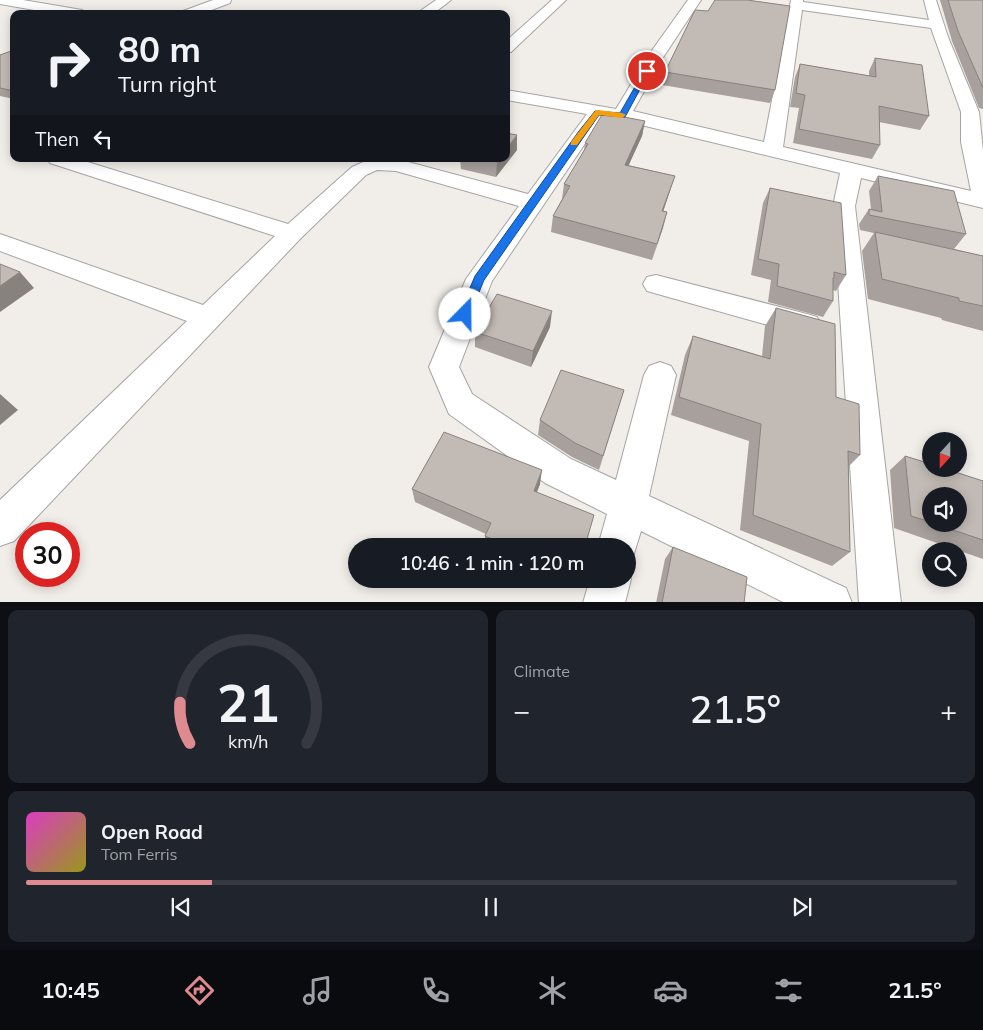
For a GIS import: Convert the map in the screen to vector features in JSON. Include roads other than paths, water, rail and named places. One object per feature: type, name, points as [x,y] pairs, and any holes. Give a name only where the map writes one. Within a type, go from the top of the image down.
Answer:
[{"type":"street","points":[[0,0],[63,10],[84,8]]},
{"type":"street","points":[[199,10],[225,0]]},
{"type":"street","points":[[429,10],[445,0]]},
{"type":"street","points":[[510,45],[560,0]]},
{"type":"street","points":[[695,0],[610,114],[533,203],[479,279],[444,368],[460,404],[558,471],[831,602]]},
{"type":"street","points":[[930,0],[970,112],[971,142],[983,197]]},
{"type":"street","points":[[772,151],[797,3],[938,25]]},
{"type":"street","points":[[510,96],[610,114],[983,201]]},
{"type":"street","points":[[67,162],[292,233]]},
{"type":"street","points":[[0,527],[207,317],[292,233],[359,171],[374,164],[397,165],[533,203]]},
{"type":"street","points":[[852,169],[844,206],[858,240],[857,339],[880,602]]},
{"type":"street","points":[[0,242],[207,317]]},
{"type":"street","points":[[656,284],[857,339]]},
{"type":"street","points":[[620,538],[660,375]]},
{"type":"street","points":[[604,602],[608,588]]}]
